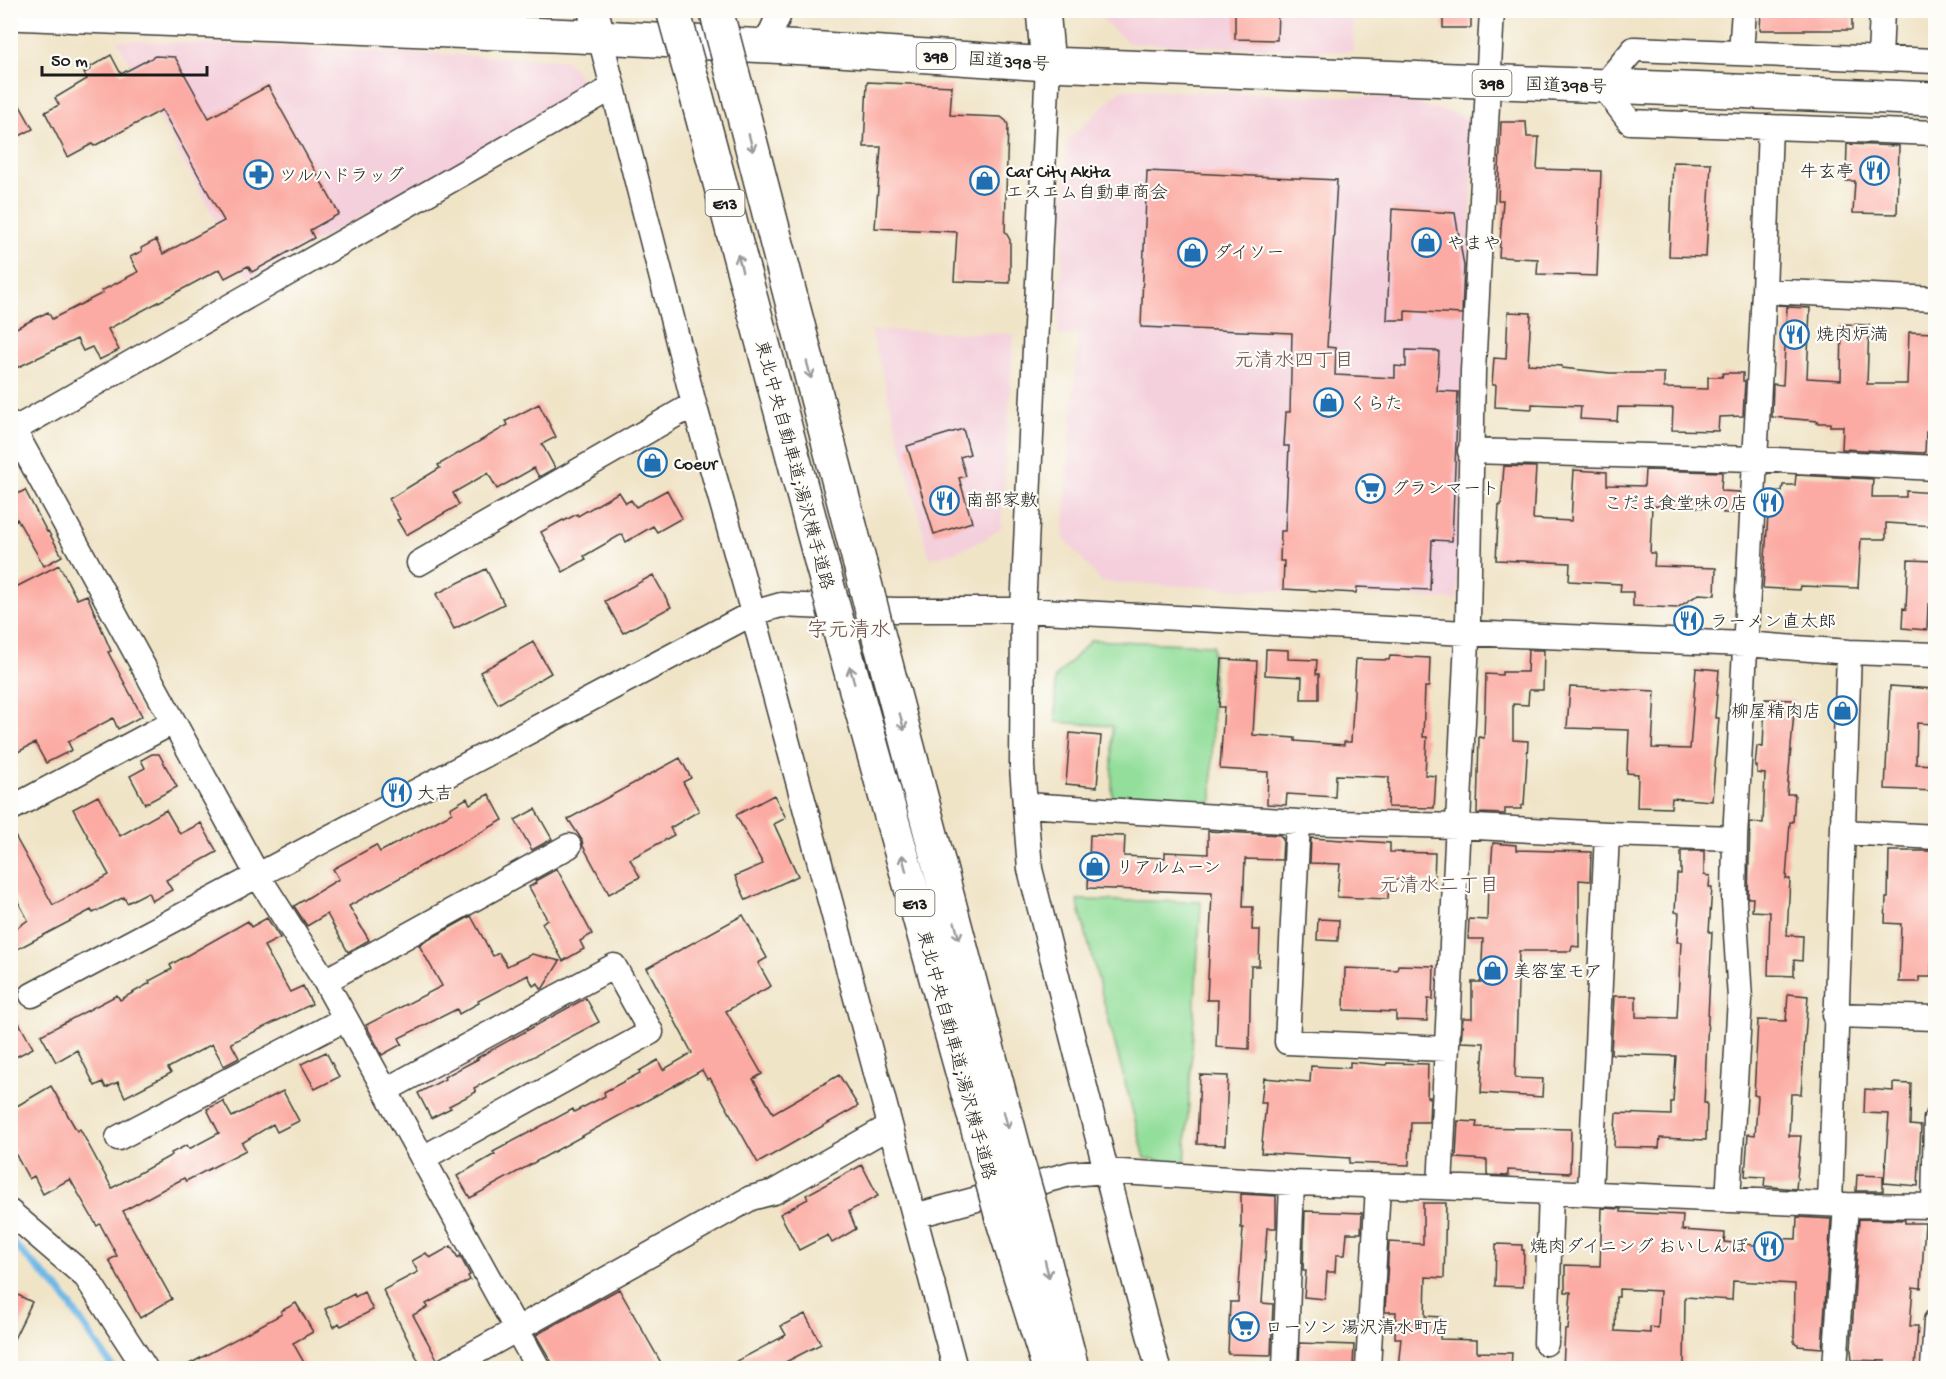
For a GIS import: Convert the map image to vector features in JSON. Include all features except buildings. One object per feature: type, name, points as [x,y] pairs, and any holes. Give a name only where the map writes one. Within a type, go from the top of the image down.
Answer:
[{"type":"highway","name":"東北中央自動車道;湯沢横手道路","points":[[673,10],[843,644],[1017,1215],[1050,1368]]},
{"type":"highway","name":"東北中央自動車道;湯沢横手道路","points":[[716,10],[881,645],[1001,1159]]},
{"type":"highway","points":[[1043,10],[1048,64]]},
{"type":"highway","name":"国道398号","points":[[10,13],[597,24],[765,46],[1048,64],[1935,99]]},
{"type":"highway","name":"東北中央自動車道;湯沢横手道路","points":[[1017,1215],[1072,1368]]},
{"type":"street","points":[[765,46],[781,10]]},
{"type":"street","points":[[1440,1187],[1468,620],[1470,451],[1492,10]]},
{"type":"street","points":[[1742,53],[1744,10]]},
{"type":"street","points":[[1880,59],[1882,10]]},
{"type":"street","points":[[597,24],[694,404],[753,613],[954,1368]]},
{"type":"street","points":[[1935,61],[1634,49],[1603,86],[1630,123],[1935,133]]},
{"type":"street","points":[[1048,64],[1023,610],[1022,767],[1030,869],[1158,1368]]},
{"type":"street","points":[[538,1368],[325,981],[258,876],[12,428],[612,88]]},
{"type":"street","points":[[1728,1200],[1740,999],[1734,901],[1735,838],[1764,291],[1770,127]]},
{"type":"street","points":[[1764,291],[1935,298]]},
{"type":"street","points":[[419,563],[694,404]]},
{"type":"street","points":[[1470,451],[1755,459],[1935,468]]},
{"type":"street","points":[[32,995],[753,613],[781,605],[895,610],[1023,610],[1935,655]]},
{"type":"street","points":[[1835,1368],[1838,1204],[1835,1015],[1844,832],[1849,652]]},
{"type":"street","points":[[12,805],[173,722]]},
{"type":"street","points":[[1025,805],[1298,822],[1457,826],[1735,838]]},
{"type":"street","points":[[1298,822],[1287,1042],[1447,1049]]},
{"type":"street","points":[[1844,832],[1935,837]]},
{"type":"street","points":[[1590,1193],[1607,834]]},
{"type":"street","points":[[325,981],[569,846]]},
{"type":"street","points":[[386,1090],[614,966],[651,1032],[423,1158]]},
{"type":"street","points":[[1835,1015],[1935,1018]]},
{"type":"street","points":[[118,1138],[345,1019]]},
{"type":"street","points":[[914,1216],[1070,1174],[1106,1171],[1292,1183],[1935,1206],[1935,1119]]},
{"type":"street","points":[[448,1368],[751,1198],[774,1192],[890,1126]]},
{"type":"street","points":[[1285,1368],[1292,1183]]},
{"type":"street","points":[[1368,1368],[1378,1186]]},
{"type":"street","points":[[1546,1343],[1551,1192]]},
{"type":"street","points":[[12,1216],[86,1277],[145,1368]]},
{"type":"street","points":[[1933,1368],[1935,1322]]},
{"type":"shaded area","points":[[1092,10],[1353,11],[1353,52],[1128,43]]},
{"type":"shaded area","points":[[117,40],[565,60],[575,70],[587,92],[248,279]]},
{"type":"shaded area","points":[[1122,89],[1395,98],[1474,119],[1457,600],[1102,582],[1063,537],[1078,335],[1058,336],[1067,141]]},
{"type":"shaded area","points":[[871,330],[1014,334],[1001,528],[987,538],[953,553],[930,558]]},
{"type":"green space","points":[[1091,640],[1213,645],[1212,802],[1112,802],[1112,726],[1056,722],[1055,678]]},
{"type":"green space","points":[[1077,900],[1201,902],[1185,1165],[1145,1158]]},
{"type":"waterway","points":[[10,1240],[61,1292],[113,1368]]},
{"type":"place","name":"牛玄亭","points":[[1875,171]]},
{"type":"place","name":"ツルハドラッグ","points":[[258,175]]},
{"type":"place","name":"Car City Akita エスエム自動車商会","points":[[985,181]]},
{"type":"place","name":"やまや","points":[[1426,243]]},
{"type":"place","name":"ダイソー","points":[[1193,252]]},
{"type":"place","name":"焼肉炉満","points":[[1795,334]]},
{"type":"place","name":"くらた","points":[[1328,403]]},
{"type":"place","name":"Coeur","points":[[653,463]]},
{"type":"place","name":"グランマート","points":[[1370,488]]},
{"type":"place","name":"南部家敷","points":[[945,500]]},
{"type":"place","name":"こだま食堂味の店","points":[[1769,503]]},
{"type":"place","name":"ラーメン直太郎","points":[[1689,621]]},
{"type":"place","name":"柳屋精肉店","points":[[1842,711]]},
{"type":"place","name":"大吉","points":[[396,793]]},
{"type":"place","name":"リアルムーン","points":[[1095,867]]},
{"type":"place","name":"美容室モア","points":[[1492,971]]},
{"type":"place","name":"焼肉ダイニング おいしんぼ","points":[[1769,1246]]},
{"type":"place","name":"ローソン 湯沢清水町店","points":[[1244,1327]]},
{"type":"district","name":"元清水四丁目","points":[[1294,359]]},
{"type":"district","name":"字元清水","points":[[849,629]]},
{"type":"district","name":"元清水二丁目","points":[[1439,884]]}]
